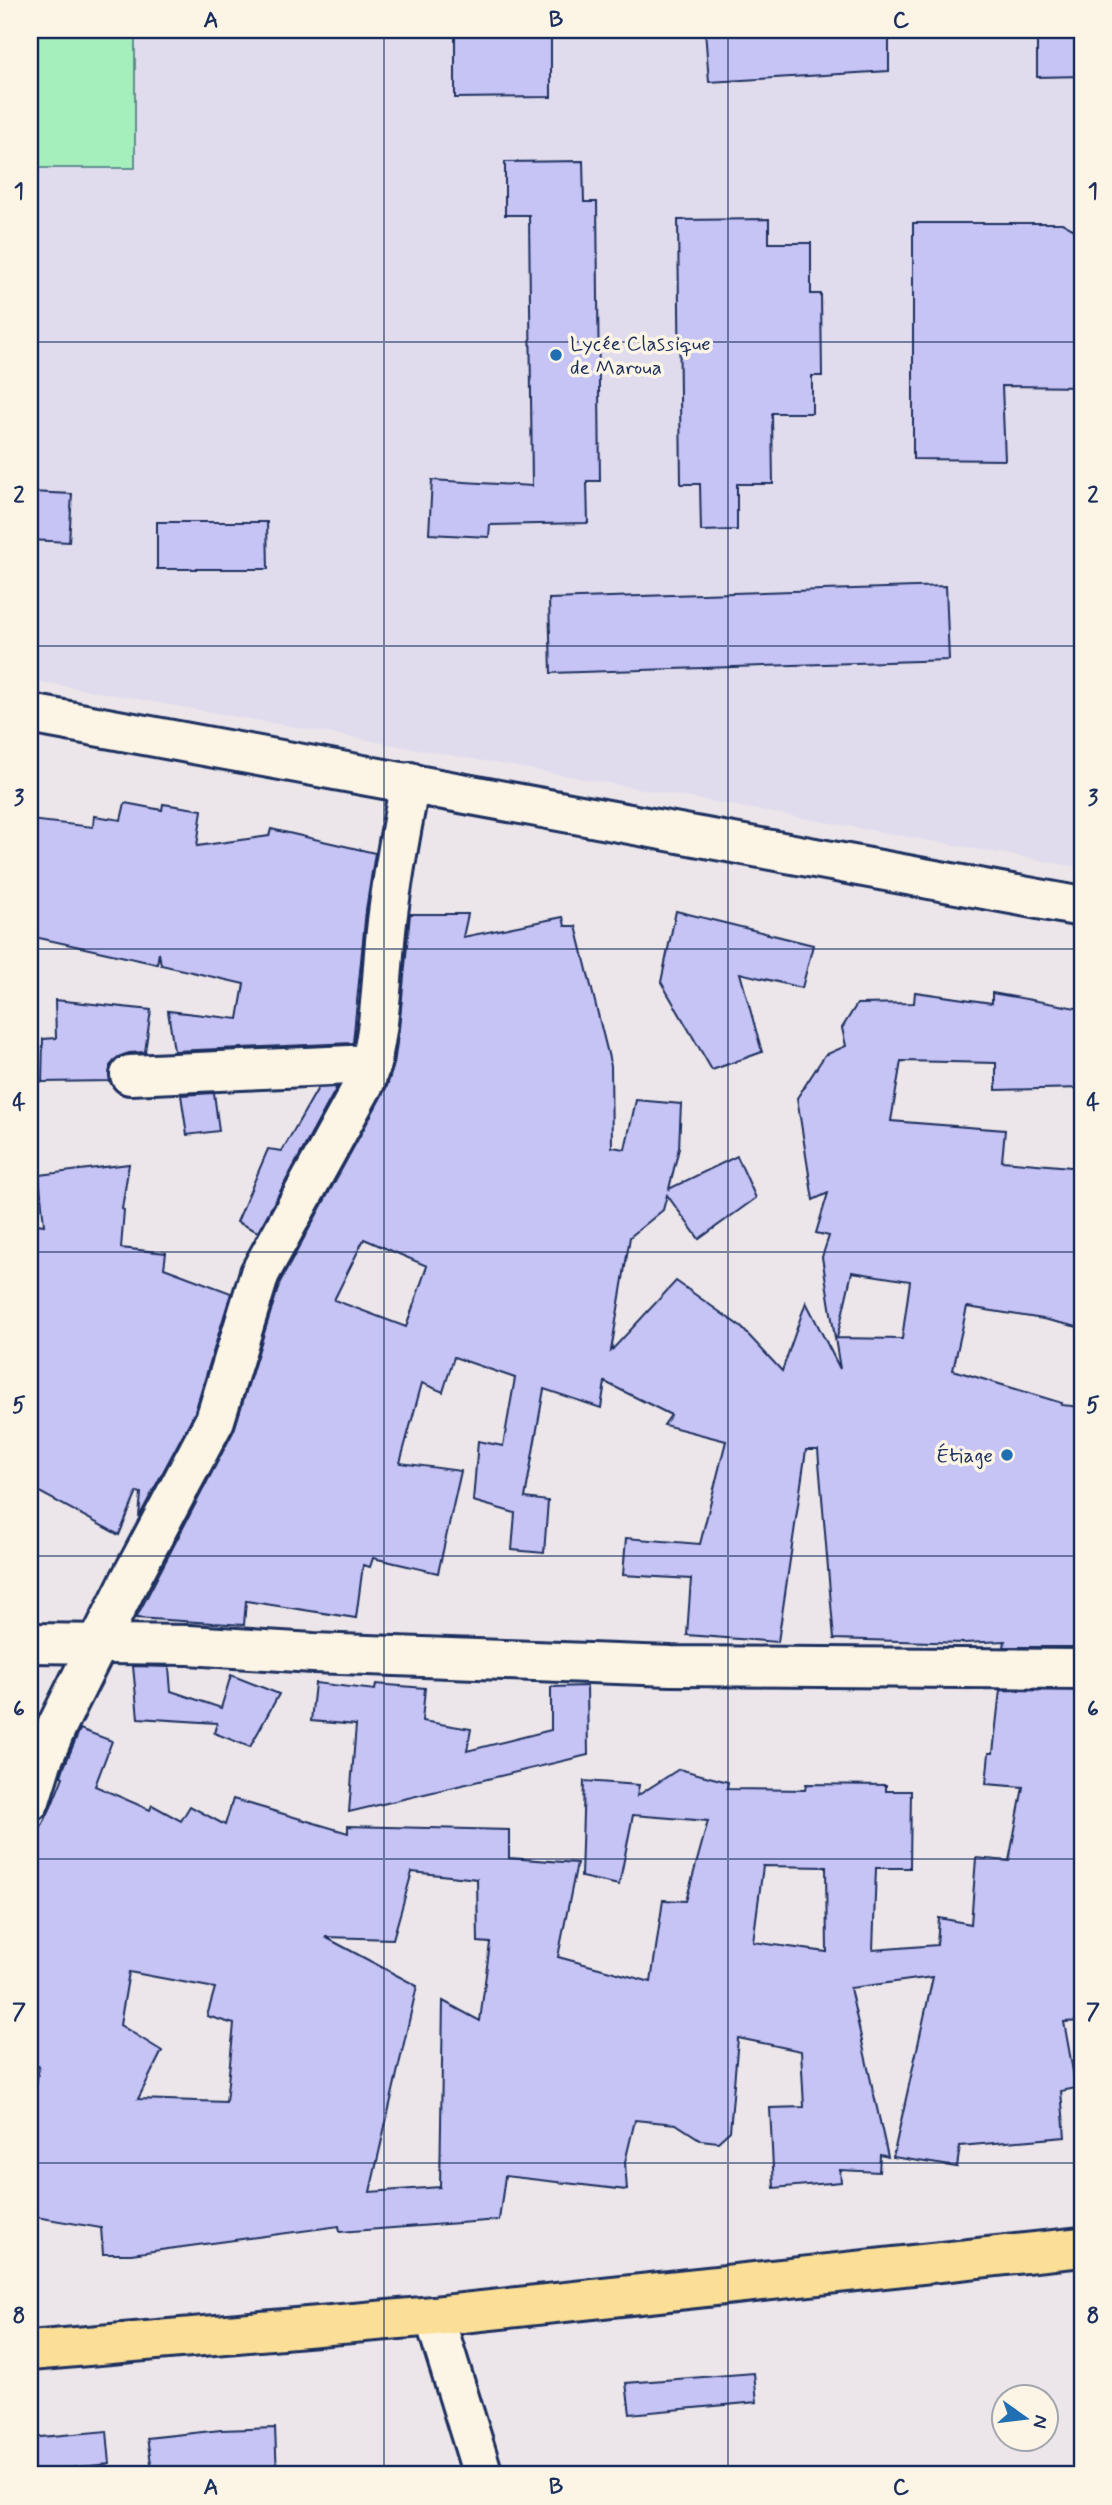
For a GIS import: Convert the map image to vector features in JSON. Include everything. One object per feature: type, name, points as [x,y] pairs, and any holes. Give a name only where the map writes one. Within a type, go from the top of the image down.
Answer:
[{"type":"main road","points":[[30,2351],[434,2316],[1082,2247]]},
{"type":"street","points":[[30,714],[1082,907]]},
{"type":"street","points":[[30,1801],[43,1759],[58,1724],[215,1420],[260,1273],[366,1080],[372,1064],[387,914],[410,782]]},
{"type":"street","points":[[130,1075],[372,1064]]},
{"type":"street","points":[[30,1643],[190,1645],[313,1653],[671,1666],[1082,1668]]},
{"type":"street","points":[[434,2316],[483,2475]]},
{"type":"shaded area","name":"Lycée Classique de Maroua","points":[[30,30],[1082,30],[1082,868],[30,680]]},
{"type":"green space","points":[[30,30],[135,30],[135,168],[30,168]]},
{"type":"building","points":[[455,30],[551,30],[551,97],[455,98]]},
{"type":"building","points":[[705,30],[889,30],[889,71],[709,82]]},
{"type":"building","points":[[1037,30],[1082,30],[1082,76],[1037,77]]},
{"type":"building","points":[[583,161],[584,202],[597,202],[600,481],[587,481],[588,523],[490,525],[489,537],[429,534],[432,480],[532,486],[529,215],[505,215],[505,162]]},
{"type":"building","points":[[769,219],[769,243],[811,243],[811,294],[821,294],[822,376],[812,376],[812,413],[772,413],[773,484],[737,484],[737,530],[701,531],[700,484],[681,484],[678,220]]},
{"type":"building","points":[[913,223],[1062,223],[1082,234],[1082,387],[1002,386],[1005,460],[913,459]]},
{"type":"building","points":[[30,492],[72,494],[69,542],[30,540]]},
{"type":"building","points":[[157,522],[267,522],[268,569],[157,569]]},
{"type":"building","points":[[946,586],[949,660],[551,673],[549,599]]},
{"type":"building","points":[[125,803],[162,810],[163,804],[202,810],[197,846],[269,836],[271,829],[375,853],[366,910],[353,1043],[174,1051],[168,1011],[238,1019],[244,984],[161,965],[159,953],[157,964],[30,936],[30,820],[93,827],[94,816],[121,820]]},
{"type":"building","points":[[676,911],[813,945],[802,988],[740,973],[762,1052],[712,1070],[661,982]]},
{"type":"building","points":[[410,914],[468,914],[463,937],[563,917],[565,926],[576,926],[611,1066],[612,1147],[625,1149],[636,1100],[681,1104],[679,1148],[669,1189],[737,1156],[756,1198],[699,1239],[667,1195],[663,1210],[630,1237],[611,1351],[676,1281],[741,1327],[782,1371],[806,1302],[840,1369],[822,1257],[829,1236],[816,1233],[828,1193],[813,1200],[797,1098],[825,1055],[846,1046],[842,1028],[857,1004],[914,1003],[915,992],[992,1003],[992,993],[1082,1009],[1082,1088],[996,1090],[996,1063],[901,1061],[891,1121],[1005,1130],[1002,1161],[1082,1168],[1082,1328],[967,1307],[953,1370],[1062,1403],[1061,1405],[1082,1407],[1082,1647],[1004,1647],[1005,1641],[964,1643],[834,1639],[818,1450],[806,1450],[778,1642],[687,1635],[691,1579],[623,1575],[626,1538],[700,1544],[726,1441],[664,1425],[671,1415],[605,1382],[601,1408],[544,1389],[525,1498],[548,1501],[544,1553],[512,1550],[515,1513],[473,1501],[478,1441],[503,1446],[515,1378],[454,1357],[443,1392],[422,1383],[400,1463],[461,1471],[438,1573],[373,1558],[370,1567],[363,1565],[356,1618],[246,1601],[244,1625],[136,1618],[234,1430],[280,1282],[387,1086],[394,1064]],"holes":[[[364,1239],[427,1266],[406,1327],[334,1300]],[[852,1272],[910,1281],[902,1339],[837,1338]]]},
{"type":"building","points":[[55,1000],[151,1010],[145,1052],[118,1057],[110,1066],[110,1081],[42,1082],[43,1039],[56,1038]]},
{"type":"building","points":[[337,1087],[258,1232],[237,1222],[268,1149],[282,1151],[318,1088]]},
{"type":"building","points":[[214,1093],[219,1131],[187,1135],[181,1095]]},
{"type":"building","points":[[129,1164],[122,1209],[121,1248],[166,1253],[164,1268],[231,1293],[195,1412],[139,1517],[141,1493],[137,1492],[119,1535],[30,1487],[30,1223],[44,1225],[39,1175]]},
{"type":"building","points":[[133,1666],[169,1667],[171,1691],[221,1708],[231,1675],[279,1694],[250,1747],[214,1733],[217,1723],[138,1718]]},
{"type":"building","points":[[315,1683],[375,1690],[376,1684],[425,1688],[422,1721],[471,1729],[467,1751],[551,1730],[551,1687],[587,1686],[588,1755],[349,1812],[356,1725],[311,1721]]},
{"type":"building","points":[[1000,1690],[1082,1691],[1082,2021],[1064,2022],[1076,2088],[1061,2091],[1065,2137],[960,2146],[957,2167],[893,2157],[933,1977],[850,1988],[888,2157],[880,2155],[879,2172],[840,2170],[841,2182],[774,2188],[770,2108],[804,2107],[801,2051],[738,2038],[730,2131],[718,2142],[701,2140],[676,2124],[635,2120],[625,2162],[627,2190],[505,2176],[499,2220],[340,2232],[339,2226],[131,2254],[103,2254],[101,2228],[30,2216],[30,2127],[39,2066],[30,2067],[30,1850],[51,1807],[80,1729],[112,1741],[95,1786],[150,1810],[152,1805],[181,1821],[190,1806],[225,1825],[233,1799],[348,1833],[348,1826],[509,1830],[509,1858],[577,1863],[558,1957],[651,1982],[663,1900],[686,1901],[708,1821],[633,1815],[619,1885],[581,1877],[584,1781],[639,1785],[637,1796],[679,1769],[728,1782],[727,1789],[805,1790],[806,1784],[886,1785],[886,1791],[911,1791],[910,1868],[876,1868],[873,1950],[937,1945],[939,1918],[971,1924],[976,1858],[1009,1861],[1023,1787],[986,1784],[989,1753],[993,1753]],"holes":[[[763,1866],[826,1867],[827,1952],[753,1942]],[[412,1872],[477,1879],[478,1942],[490,1943],[480,2021],[443,2001],[440,2187],[370,2192],[417,1986],[325,1937],[393,1939]],[[129,1972],[215,1988],[207,2016],[234,2024],[226,2102],[138,2099],[162,2051],[120,2025]]]},
{"type":"building","points":[[754,2373],[757,2402],[630,2414],[626,2383]]},
{"type":"building","points":[[275,2428],[277,2475],[153,2475],[147,2438],[221,2430]]},
{"type":"building","points":[[107,2431],[110,2464],[30,2472],[30,2438]]},
{"type":"place","name":"Lycée Classique de Maroua","points":[[556,355]]},
{"type":"place","name":"Étiage","points":[[1007,1455]]}]
